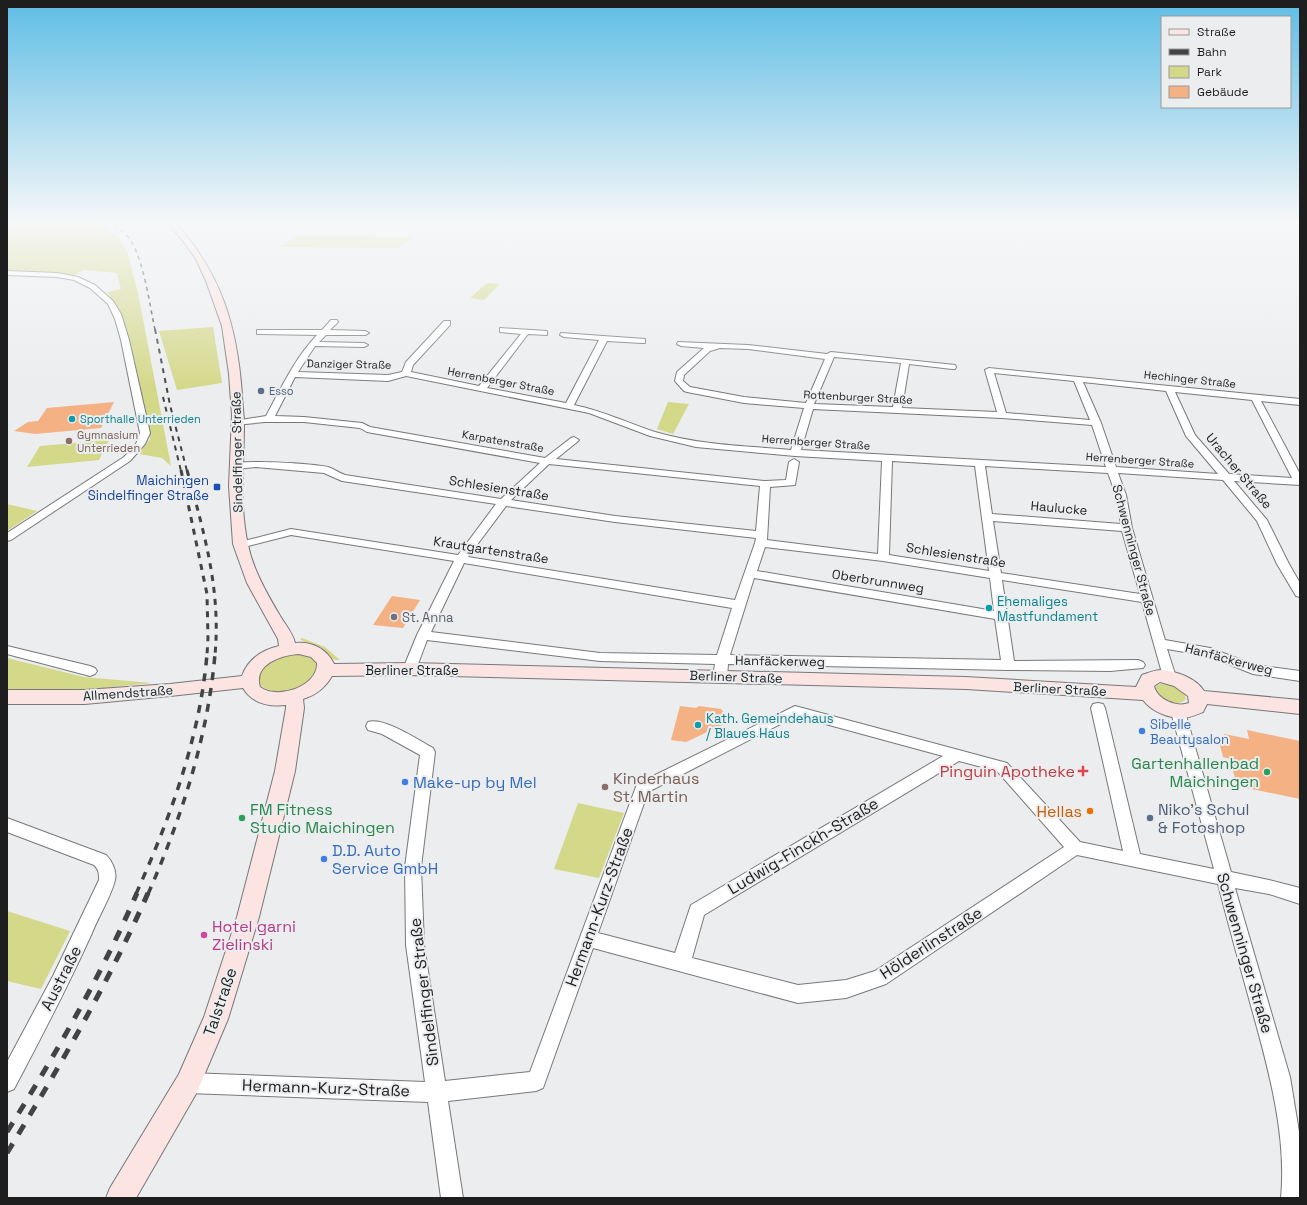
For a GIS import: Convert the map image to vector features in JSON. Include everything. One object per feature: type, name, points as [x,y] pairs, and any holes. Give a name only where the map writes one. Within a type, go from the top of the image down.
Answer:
[{"type":"main road","name":"Sindelfinger Straße","points":[[210,277],[222,306],[235,372],[238,423],[235,494],[240,545],[251,579],[286,639],[288,649]]},
{"type":"main road","points":[[299,648],[317,652],[323,657],[326,663],[325,670],[322,677],[311,688],[294,696],[272,699],[263,697],[255,693],[251,688],[249,681],[254,668],[261,661],[269,656],[288,649],[299,648]]},
{"type":"main road","name":"Berliner Straße","points":[[325,670],[721,668],[1146,694]]},
{"type":"main road","points":[[1153,677],[1169,677],[1187,685],[1198,697],[1199,702],[1197,707],[1186,712],[1178,712],[1156,703],[1146,694],[1144,688],[1148,679],[1153,677]]},
{"type":"main road","name":"Allmendstraße","points":[[10,700],[85,697],[170,690],[249,681]]},
{"type":"main road","name":"Talstraße","points":[[120,1198],[188,1083],[216,1019],[248,917],[285,771],[295,708],[294,696]]},
{"type":"main road","points":[[1198,697],[1300,707]]},
{"type":"street","points":[[7,538],[127,459],[138,448],[145,433],[132,365],[122,330],[112,306],[101,292],[91,285],[77,279],[65,277]]},
{"type":"street","name":"Danziger Straße","points":[[268,419],[292,374],[313,344],[334,322]]},
{"type":"street","points":[[406,374],[409,364],[447,323]]},
{"type":"street","points":[[503,330],[525,333],[544,333]]},
{"type":"street","points":[[260,332],[365,333]]},
{"type":"street","points":[[481,389],[525,333]]},
{"type":"street","points":[[564,335],[642,341]]},
{"type":"street","points":[[569,407],[604,338]]},
{"type":"street","name":"Danziger Straße","points":[[313,344],[364,346]]},
{"type":"street","name":"Rottenburger Straße","points":[[681,344],[748,347],[905,361],[952,367]]},
{"type":"street","name":"Rottenburger Straße","points":[[720,346],[707,349],[680,374],[679,381],[687,389],[744,400],[809,406],[1002,415],[1096,423]]},
{"type":"street","points":[[721,668],[739,605],[761,539],[765,484],[791,483],[794,458],[809,406],[830,355]]},
{"type":"street","points":[[897,411],[905,361]]},
{"type":"street","name":"Hechinger Straße","points":[[1002,415],[989,370],[1300,402]]},
{"type":"street","name":"Danziger Straße","points":[[292,374],[388,378],[406,374]]},
{"type":"street","name":"Herrenberger Straße","points":[[406,374],[569,407],[613,418],[653,434],[696,444],[794,458],[887,458],[1299,482]]},
{"type":"street","name":"Schwenninger Straße","points":[[1077,379],[1096,423],[1121,495],[1146,599],[1169,677]]},
{"type":"street","name":"Uracher Straße","points":[[1169,388],[1191,436],[1262,520],[1283,564],[1300,593]]},
{"type":"street","points":[[1255,397],[1299,482]]},
{"type":"street","name":"Karpatenstraße","points":[[238,423],[268,419],[297,418],[362,426],[367,429],[547,462],[765,484]]},
{"type":"street","points":[[410,669],[423,635],[460,560],[503,502],[574,440]]},
{"type":"street","points":[[883,558],[887,458]]},
{"type":"street","points":[[980,463],[1008,665]]},
{"type":"street","name":"Schlesienstraße","points":[[235,466],[256,464],[326,470],[342,478],[615,519],[761,539],[1146,599]]},
{"type":"street","name":"Haulucke","points":[[988,516],[1128,528]]},
{"type":"street","name":"Krautgartenstraße","points":[[240,545],[291,532],[460,560],[596,580],[739,605]]},
{"type":"street","name":"Oberbrunnweg","points":[[750,574],[1001,616]]},
{"type":"street","name":"Hanfäckerweg","points":[[423,635],[600,657],[721,668],[1138,665]]},
{"type":"street","name":"Hanfäckerweg","points":[[1158,643],[1210,652],[1253,668],[1300,676]]},
{"type":"street","points":[[7,650],[90,671]]},
{"type":"street","points":[[1098,708],[1133,860]]},
{"type":"street","name":"Hermann-Kurz-Straße","points":[[188,1083],[436,1092],[536,1081],[642,788],[795,711],[1002,767],[1075,848]]},
{"type":"street","name":"Schwenninger Straße","points":[[1178,712],[1280,1077],[1291,1146],[1293,1187],[1292,1198]]},
{"type":"street","name":"Sindelfinger Straße","points":[[373,726],[387,730],[428,752],[413,868],[415,945],[452,1198]]},
{"type":"street","name":"Ludwig-Finckh-Straße","points":[[681,963],[697,910],[957,754]]},
{"type":"street","name":"Austraße","points":[[7,825],[100,860],[106,866],[108,871],[106,880],[85,931],[44,1014],[7,1082]]},
{"type":"street","points":[[1075,848],[1269,887],[1300,896]]},
{"type":"street","name":"Hölderlinstraße","points":[[588,939],[798,994],[846,989],[880,978],[1075,848]]},
{"type":"green space","points":[[118,277],[134,277],[171,466],[162,458],[139,454],[150,439],[148,426],[140,396],[131,344],[120,311],[107,292],[121,289]]},
{"type":"green space","points":[[487,283],[500,284],[484,300],[470,298]]},
{"type":"green space","points":[[213,327],[222,383],[177,390],[159,331]]},
{"type":"green space","points":[[668,402],[689,404],[673,434],[657,429]]},
{"type":"green space","points":[[109,440],[99,460],[27,467],[40,446]]},
{"type":"green space","points":[[7,504],[37,511],[7,531]]},
{"type":"green space","points":[[302,638],[325,647],[340,660],[334,660],[300,639]]},
{"type":"green space","points":[[287,655],[307,655],[315,661],[316,670],[313,678],[306,684],[287,691],[277,692],[268,690],[260,685],[259,676],[262,670],[271,662]]},
{"type":"green space","points":[[7,658],[84,677],[152,683],[85,690],[7,689]]},
{"type":"green space","points":[[1161,684],[1177,687],[1183,692],[1186,699],[1180,703],[1171,703],[1163,699],[1159,696],[1155,689],[1157,685]]},
{"type":"green space","points":[[578,803],[624,813],[599,878],[554,869]]},
{"type":"green space","points":[[7,911],[70,931],[41,989],[7,981]]},
{"type":"building","name":"Sporthalle Unterrieden","points":[[114,402],[101,428],[35,434],[14,431],[28,422],[38,421],[47,408]]},
{"type":"building","name":"St. Anna","points":[[392,596],[420,600],[403,628],[373,625]]},
{"type":"building","name":"Kath. Gemeindehaus / Blaues Haus","points":[[680,706],[696,708],[699,706],[721,709],[731,721],[686,742],[671,740]]},
{"type":"building","name":"Gartenhallenbad Maichingen","points":[[1247,730],[1300,741],[1300,799],[1237,786],[1230,759],[1223,757],[1218,738],[1225,739],[1224,734],[1249,739]]},
{"type":"railway","points":[[144,277],[155,330]]},
{"type":"railway","points":[[155,329],[170,405],[187,471]]},
{"type":"railway","points":[[163,397],[181,471]]},
{"type":"railway","points":[[181,470],[207,594],[207,655]]},
{"type":"railway","points":[[187,470],[210,561],[216,607],[215,655]]},
{"type":"railway","points":[[136,894],[172,807],[182,777],[198,716],[207,654]]},
{"type":"railway","points":[[148,894],[171,837],[191,777],[206,716],[215,654]]},
{"type":"railway","points":[[7,1132],[93,985],[137,893]]},
{"type":"railway","points":[[7,1153],[82,1026],[133,927],[148,893]]},
{"type":"place","name":"Esso","points":[[261,391]]},
{"type":"place","name":"Sporthalle Unterrieden","points":[[72,419]]},
{"type":"place","name":"Gymnasium Unterrieden","points":[[69,441]]},
{"type":"place","name":"Maichingen Sindelfinger Straße","points":[[217,487]]},
{"type":"place","name":"Ehemaliges Mastfundament","points":[[989,608]]},
{"type":"place","name":"St. Anna","points":[[394,617]]},
{"type":"place","name":"Kath. Gemeindehaus / Blaues Haus","points":[[698,725]]},
{"type":"place","name":"Sibelle Beautysalon","points":[[1142,731]]},
{"type":"place","name":"Pinguin Apotheke","points":[[1083,771]]},
{"type":"place","name":"Gartenhallenbad Maichingen","points":[[1267,772]]},
{"type":"place","name":"Make-up by Mel","points":[[405,782]]},
{"type":"place","name":"Kinderhaus St. Martin","points":[[605,787]]},
{"type":"place","name":"Hellas","points":[[1090,811]]},
{"type":"place","name":"FM Fitness Studio Maichingen","points":[[242,818]]},
{"type":"place","name":"Niko's Schul & Fotoshop","points":[[1150,818]]},
{"type":"place","name":"D.D. Auto Service GmbH","points":[[324,859]]},
{"type":"place","name":"Hotel garni Zielinski","points":[[204,935]]}]
